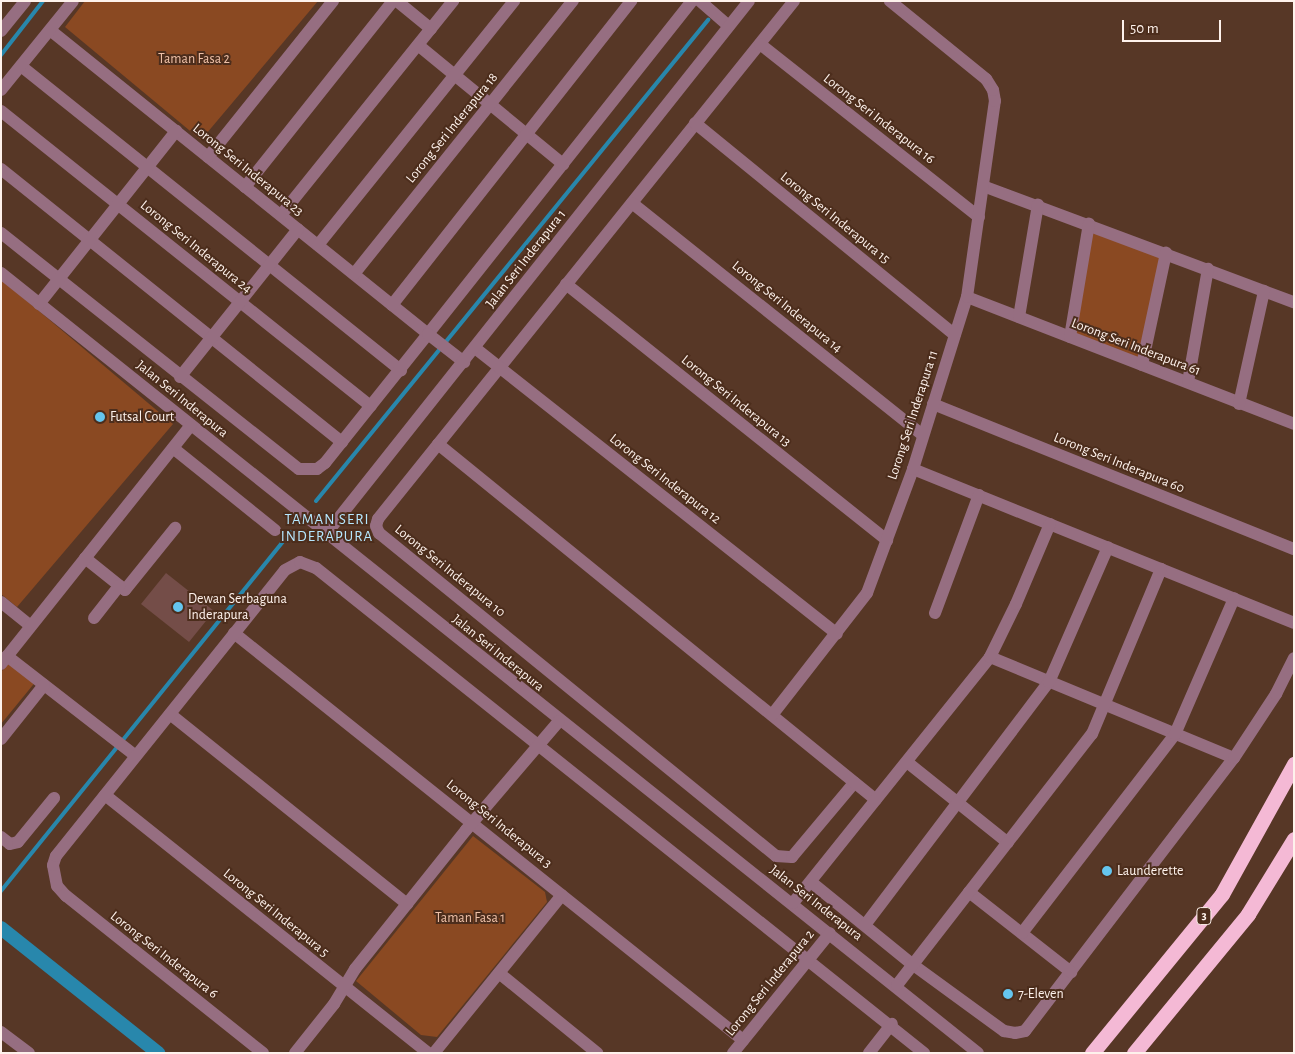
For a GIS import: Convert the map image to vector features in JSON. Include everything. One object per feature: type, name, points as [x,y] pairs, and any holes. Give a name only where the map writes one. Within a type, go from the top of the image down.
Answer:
[{"type":"highway","name":"3","points":[[1092,1053],[1222,894],[1294,764]]},
{"type":"highway","name":"3","points":[[1134,1053],[1248,914],[1294,839]]},
{"type":"street","points":[[1,90],[73,1]]},
{"type":"street","points":[[208,157],[333,1]]},
{"type":"street","points":[[245,187],[393,1]]},
{"type":"street","points":[[397,1],[431,29]]},
{"type":"street","points":[[281,216],[453,1]]},
{"type":"street","points":[[318,245],[514,1]]},
{"type":"street","name":"Lorong Seri Inderapura 18","points":[[354,274],[573,1]]},
{"type":"street","points":[[392,305],[632,1]]},
{"type":"street","points":[[1,233],[180,377],[299,469],[317,469],[342,442],[401,370],[433,337],[563,164],[692,1]]},
{"type":"street","points":[[700,1],[730,26]]},
{"type":"street","name":"Jalan Seri Inderapura 1","points":[[326,534],[749,1]]},
{"type":"street","points":[[794,1],[438,444],[876,800]]},
{"type":"street","name":"Lorong Seri Inderapura 11","points":[[772,716],[837,634],[866,593],[913,469],[922,435],[967,297],[980,217],[995,101],[993,90],[986,79],[890,1]]},
{"type":"street","points":[[1,31],[20,3]]},
{"type":"street","name":"Lorong Seri Inderapura 23","points":[[50,30],[464,362]]},
{"type":"street","name":"Lorong Seri Inderapura 16","points":[[760,44],[980,217]]},
{"type":"street","points":[[418,45],[563,164]]},
{"type":"street","points":[[21,66],[401,370]]},
{"type":"street","name":"Lorong Seri Inderapura 24","points":[[1,111],[371,406]]},
{"type":"street","name":"Lorong Seri Inderapura 15","points":[[696,123],[955,335]]},
{"type":"street","points":[[39,304],[176,131]]},
{"type":"street","points":[[1,169],[342,442]]},
{"type":"street","points":[[983,186],[1294,302]]},
{"type":"street","name":"Lorong Seri Inderapura 14","points":[[632,203],[922,435]]},
{"type":"street","points":[[1019,317],[1038,205]]},
{"type":"street","points":[[1070,337],[1089,224]]},
{"type":"street","points":[[180,377],[298,229]]},
{"type":"street","points":[[1142,365],[1166,253]]},
{"type":"street","points":[[1188,382],[1208,269]]},
{"type":"street","name":"Jalan Seri Inderapura","points":[[1,273],[559,721],[897,985],[978,1053]]},
{"type":"street","name":"Lorong Seri Inderapura 13","points":[[566,284],[887,540]]},
{"type":"street","points":[[1240,404],[1264,291]]},
{"type":"street","name":"Lorong Seri Inderapura 61","points":[[967,297],[1294,424]]},
{"type":"street","name":"Lorong Seri Inderapura 12","points":[[475,348],[837,634]]},
{"type":"street","name":"Lorong Seri Inderapura 60","points":[[933,404],[1294,549]]},
{"type":"street","points":[[133,753],[44,685],[4,660],[191,425]]},
{"type":"street","name":"Lorong Seri Inderapura 10","points":[[438,444],[378,519],[379,533],[776,856],[792,857],[854,783]]},
{"type":"street","points":[[173,448],[275,530]]},
{"type":"street","points":[[913,469],[1294,623]]},
{"type":"street","points":[[935,613],[980,495]]},
{"type":"street","points":[[793,903],[990,657],[1016,604],[1050,524]]},
{"type":"street","points":[[85,558],[118,586],[128,588],[175,528]]},
{"type":"street","points":[[864,924],[1049,682],[1108,547]]},
{"type":"street","points":[[105,795],[133,753],[170,714],[285,570],[300,562],[308,564],[892,1024],[924,1053]]},
{"type":"street","points":[[897,985],[1092,734],[1161,569]]},
{"type":"street","points":[[94,618],[118,586]]},
{"type":"street","points":[[1022,933],[1175,734],[1234,598]]},
{"type":"street","points":[[1,602],[31,626]]},
{"type":"street","name":"Lorong Seri Inderapura 3","points":[[234,634],[474,822],[743,1040]]},
{"type":"street","points":[[990,657],[1234,758]]},
{"type":"street","points":[[811,882],[912,964],[1004,1031],[1014,1033],[1026,1030],[1234,758],[1276,694],[1294,658]]},
{"type":"street","points":[[1,739],[44,685]]},
{"type":"street","points":[[170,714],[407,904]]},
{"type":"street","points":[[295,1053],[407,904],[559,721]]},
{"type":"street","points":[[907,762],[1008,843]]},
{"type":"street","name":"Lorong Seri Inderapura 6","points":[[105,795],[56,856],[53,875],[66,896],[263,1053]]},
{"type":"street","name":"Lorong Seri Inderapura 5","points":[[105,795],[428,1053]]},
{"type":"street","points":[[1,838],[10,844],[18,842],[54,798]]},
{"type":"street","points":[[970,892],[1071,972]]},
{"type":"street","points":[[434,1053],[562,895]]},
{"type":"street","name":"Lorong Seri Inderapura 2","points":[[733,1053],[830,933]]},
{"type":"street","points":[[498,973],[597,1053]]},
{"type":"street","points":[[869,1053],[892,1024]]},
{"type":"street","points":[[1,1032],[29,1053]]},
{"type":"street","points":[[1085,1053],[1102,1040]]},
{"type":"green space","name":"Taman Fasa 2","points":[[85,1],[318,1],[201,140],[65,27]]},
{"type":"green space","points":[[1089,224],[1166,253],[1142,365],[1070,337]]},
{"type":"green space","points":[[1,279],[173,424],[17,607],[1,594]]},
{"type":"green space","points":[[13,658],[37,680],[1,724],[1,672]]},
{"type":"green space","name":"Taman Fasa 1","points":[[473,836],[545,892],[547,902],[437,1037],[421,1035],[356,981]]},
{"type":"building","name":"Dewan Serbaguna Inderapura","points":[[166,573],[214,611],[189,642],[141,604]]},
{"type":"waterway","points":[[1,55],[43,1]]},
{"type":"waterway","points":[[316,501],[708,20]]},
{"type":"waterway","points":[[1,891],[291,532]]},
{"type":"waterway","points":[[1,928],[158,1053]]},
{"type":"place","name":"Futsal Court","points":[[100,417]]},
{"type":"place","name":"Dewan Serbaguna Inderapura","points":[[178,607]]},
{"type":"place","name":"Launderette","points":[[1107,871]]},
{"type":"place","name":"7-Eleven","points":[[1008,994]]},
{"type":"district","name":"TAMAN SERI INDERAPURA","points":[[327,528]]}]
